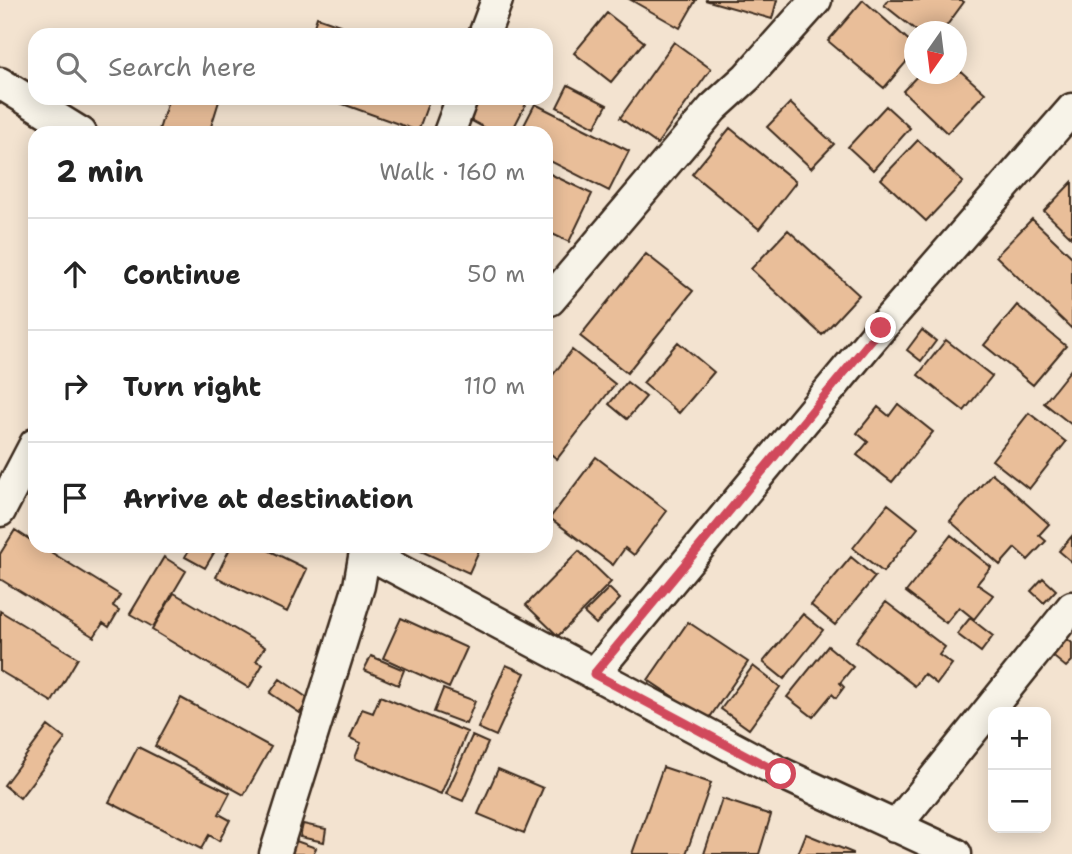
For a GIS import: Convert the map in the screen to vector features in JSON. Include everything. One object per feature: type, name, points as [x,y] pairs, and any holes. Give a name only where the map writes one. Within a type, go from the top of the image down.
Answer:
[{"type":"street","points":[[487,28],[497,0]]},
{"type":"street","points":[[553,296],[713,108],[747,77],[816,0]]},
{"type":"street","points":[[0,83],[28,100]]},
{"type":"street","points":[[36,105],[70,126]]},
{"type":"street","points":[[452,126],[459,105]]},
{"type":"street","points":[[594,674],[872,338],[1072,110]]},
{"type":"street","points":[[0,511],[28,457]]},
{"type":"street","points":[[275,854],[359,586],[364,553]]},
{"type":"street","points":[[372,553],[781,774],[956,854]]},
{"type":"street","points":[[895,827],[1072,607]]},
{"type":"building","points":[[631,0],[696,0],[680,28]]},
{"type":"building","points":[[705,0],[777,0],[772,19]]},
{"type":"building","points":[[863,0],[904,36],[904,65],[884,88],[828,41]]},
{"type":"building","points":[[888,0],[964,2],[950,21],[904,21],[884,5]]},
{"type":"building","points":[[607,13],[644,42],[611,82],[574,53]]},
{"type":"building","points":[[317,17],[348,28],[313,28]]},
{"type":"building","points":[[674,42],[711,69],[657,144],[620,118]]},
{"type":"building","points":[[967,77],[985,93],[947,133],[903,91],[910,84],[967,84]]},
{"type":"building","points":[[568,85],[607,105],[595,127],[557,107]]},
{"type":"building","points":[[790,103],[834,144],[811,168],[767,127]]},
{"type":"building","points":[[167,105],[218,105],[211,126],[160,126]]},
{"type":"building","points":[[346,105],[427,105],[420,126],[404,126]]},
{"type":"building","points":[[467,105],[525,105],[515,126],[481,126],[461,115]]},
{"type":"building","points":[[534,105],[537,105],[629,151],[609,191],[553,163],[553,126],[524,126]]},
{"type":"building","points":[[886,106],[910,128],[873,170],[848,147]]},
{"type":"building","points":[[730,128],[796,182],[759,229],[692,174]]},
{"type":"building","points":[[918,140],[963,182],[926,221],[881,179]]},
{"type":"building","points":[[553,175],[592,194],[569,242],[553,234]]},
{"type":"building","points":[[1072,182],[1072,238],[1044,211]]},
{"type":"building","points":[[1032,219],[1072,257],[1072,329],[996,256]]},
{"type":"building","points":[[788,230],[859,295],[822,335],[751,269]]},
{"type":"building","points":[[646,254],[693,291],[627,373],[580,336]]},
{"type":"building","points":[[1017,305],[1066,346],[1033,385],[984,345]]},
{"type":"building","points":[[922,330],[936,341],[921,361],[907,350]]},
{"type":"building","points":[[946,340],[992,376],[964,411],[918,375]]},
{"type":"building","points":[[678,342],[714,372],[679,413],[643,383]]},
{"type":"building","points":[[572,350],[615,384],[557,459],[553,456],[553,375]]},
{"type":"building","points":[[1072,368],[1072,425],[1044,403]]},
{"type":"building","points":[[627,382],[646,397],[627,419],[609,404]]},
{"type":"building","points":[[898,404],[933,432],[892,482],[857,455],[868,442],[857,433],[878,407],[889,416]]},
{"type":"building","points":[[1029,413],[1066,442],[1029,489],[992,460]]},
{"type":"building","points":[[596,457],[667,511],[634,555],[625,548],[613,565],[553,520],[553,514]]},
{"type":"building","points":[[992,473],[1049,524],[1039,535],[1046,541],[1028,560],[1015,548],[1000,565],[950,521]]},
{"type":"building","points":[[888,504],[918,528],[883,572],[853,548]]},
{"type":"building","points":[[15,530],[28,538],[28,553],[52,553],[120,595],[113,606],[119,610],[109,627],[103,623],[94,637],[0,579],[0,554]]},
{"type":"building","points":[[951,535],[991,567],[977,584],[993,595],[974,619],[959,607],[946,623],[906,592]]},
{"type":"building","points":[[1072,536],[1072,562],[1059,551]]},
{"type":"building","points":[[579,551],[611,582],[558,636],[526,605]]},
{"type":"building","points":[[187,553],[214,553],[205,568],[185,557]]},
{"type":"building","points":[[228,553],[274,553],[307,569],[287,612],[216,577]]},
{"type":"building","points":[[425,553],[478,553],[469,573]]},
{"type":"building","points":[[164,557],[186,571],[153,627],[130,614]]},
{"type":"building","points":[[851,557],[875,577],[835,625],[811,605]]},
{"type":"building","points":[[1043,578],[1056,590],[1044,603],[1031,591]]},
{"type":"building","points":[[609,588],[620,599],[596,624],[584,613]]},
{"type":"building","points":[[174,593],[265,647],[256,661],[263,664],[249,688],[152,630]]},
{"type":"building","points":[[886,602],[945,647],[939,655],[952,664],[937,684],[924,674],[915,686],[856,641]]},
{"type":"building","points":[[0,611],[78,658],[52,702],[0,671]]},
{"type":"building","points":[[803,614],[823,630],[784,679],[763,662]]},
{"type":"building","points":[[401,618],[467,648],[449,688],[383,658]]},
{"type":"building","points":[[970,618],[993,636],[981,652],[957,634]]},
{"type":"building","points":[[688,622],[748,662],[708,720],[648,680]]},
{"type":"building","points":[[1065,637],[1072,643],[1072,661],[1066,667],[1050,654]]},
{"type":"building","points":[[828,646],[853,667],[840,683],[844,687],[836,698],[832,694],[813,717],[787,697]]},
{"type":"building","points":[[371,656],[404,670],[398,685],[364,670]]},
{"type":"building","points":[[506,665],[525,673],[496,736],[478,728]]},
{"type":"building","points":[[753,666],[780,687],[749,729],[721,709]]},
{"type":"building","points":[[280,679],[309,699],[300,713],[270,693]]},
{"type":"building","points":[[443,689],[475,701],[466,724],[434,712]]},
{"type":"building","points":[[380,696],[467,732],[441,794],[355,758],[361,743],[350,738],[362,709],[373,713]]},
{"type":"building","points":[[181,698],[271,747],[244,795],[155,746]]},
{"type":"building","points":[[48,726],[65,739],[20,798],[4,785]]},
{"type":"building","points":[[472,736],[488,743],[463,801],[446,794]]},
{"type":"building","points":[[138,747],[230,793],[219,814],[230,820],[219,841],[209,835],[201,849],[109,802]]},
{"type":"building","points":[[663,767],[711,783],[686,854],[632,854]]},
{"type":"building","points":[[498,769],[543,788],[524,833],[478,814]]},
{"type":"building","points":[[722,799],[771,815],[759,854],[704,854]]},
{"type":"building","points":[[303,824],[326,829],[324,842],[300,837]]},
{"type":"building","points":[[806,834],[853,853],[853,854],[798,854]]},
{"type":"building","points":[[296,841],[316,848],[313,854],[291,854]]},
{"type":"route","points":[[781,774],[594,674],[881,328]]}]
